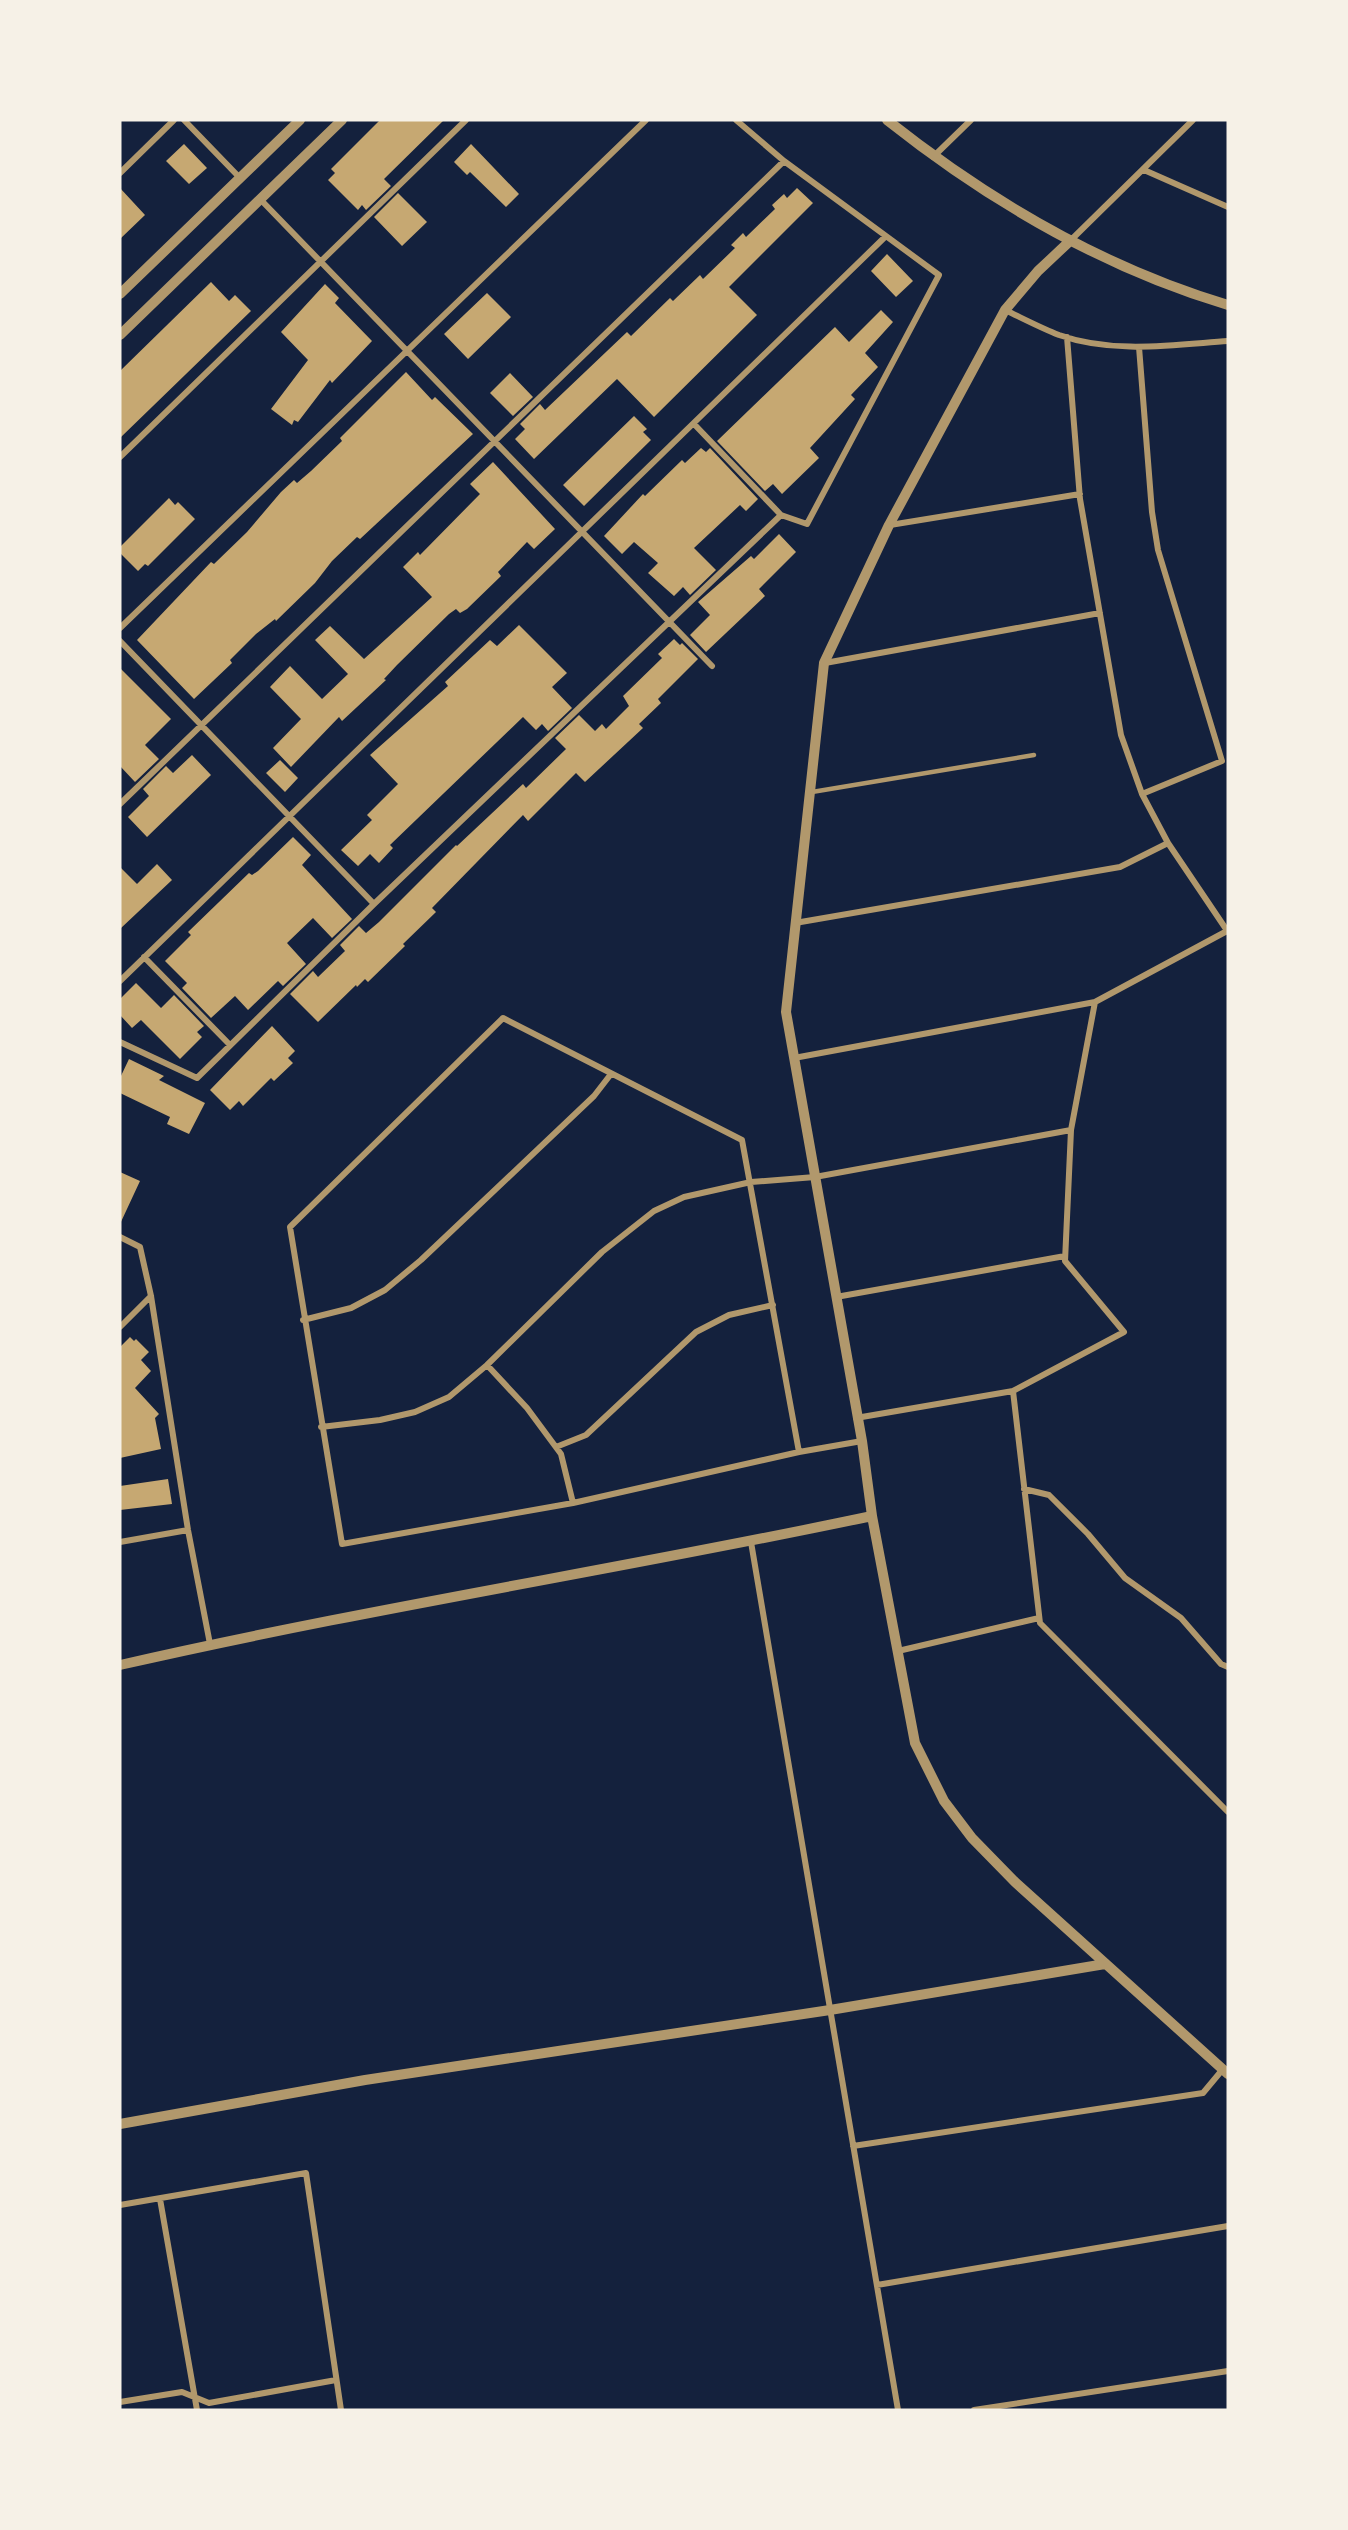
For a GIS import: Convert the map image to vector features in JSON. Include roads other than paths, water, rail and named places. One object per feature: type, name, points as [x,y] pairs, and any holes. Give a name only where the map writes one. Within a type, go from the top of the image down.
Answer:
[{"type":"street","points":[[120,172],[174,120]]},
{"type":"street","points":[[184,120],[240,178]]},
{"type":"street","points":[[120,294],[300,120]]},
{"type":"street","points":[[120,335],[342,120]]},
{"type":"street","points":[[120,457],[466,120]]},
{"type":"street","points":[[120,628],[646,120]]},
{"type":"street","points":[[694,424],[781,515],[807,524],[939,275],[784,161],[736,120]]},
{"type":"street","points":[[887,120],[933,157],[998,200],[1071,240],[1152,277],[1228,305]]},
{"type":"street","points":[[933,157],[971,120]]},
{"type":"street","points":[[854,2146],[1203,2093],[1225,2071],[1015,1882],[972,1838],[944,1801],[915,1743],[872,1516],[862,1441],[855,1418],[786,1012],[824,663],[889,525],[1005,310],[1038,271],[1193,120]]},
{"type":"street","points":[[120,804],[784,161]]},
{"type":"street","points":[[1144,170],[1228,207]]},
{"type":"street","points":[[260,199],[712,666]]},
{"type":"street","points":[[120,981],[886,236]]},
{"type":"street","points":[[1005,310],[1067,337],[1103,345],[1139,347],[1228,341]]},
{"type":"street","points":[[794,1058],[1095,1002],[1228,932],[1168,843],[1142,794],[1121,735],[1080,494],[1067,337]]},
{"type":"street","points":[[1139,347],[1152,512],[1158,550],[1222,761],[1142,794]]},
{"type":"street","points":[[889,525],[1080,494]]},
{"type":"street","points":[[120,1042],[196,1078],[374,904],[781,515]]},
{"type":"street","points":[[824,663],[1100,613]]},
{"type":"street","points":[[120,640],[374,904]]},
{"type":"street","points":[[794,923],[1120,867],[1168,843]]},
{"type":"street","points":[[144,957],[230,1045]]},
{"type":"street","points":[[855,1418],[1013,1391],[1124,1332],[1065,1261],[1071,1130],[1095,1002]]},
{"type":"street","points":[[799,1452],[752,1182],[742,1140],[503,1018],[290,1227],[303,1320],[342,1544],[573,1503],[799,1452],[862,1441]]},
{"type":"street","points":[[303,1320],[351,1308],[385,1290],[421,1260],[594,1096],[611,1074]]},
{"type":"street","points":[[321,1427],[380,1420],[414,1412],[449,1397],[487,1365],[602,1252],[654,1210],[684,1197],[752,1182],[815,1178],[1071,1130]]},
{"type":"street","points":[[120,1237],[140,1247],[152,1296],[188,1530],[210,1644]]},
{"type":"street","points":[[835,1297],[1065,1256]]},
{"type":"street","points":[[120,1327],[152,1296]]},
{"type":"street","points":[[556,1447],[586,1434],[696,1332],[729,1315],[773,1305]]},
{"type":"street","points":[[487,1365],[527,1408],[561,1454],[573,1503]]},
{"type":"street","points":[[1013,1391],[1040,1623],[1228,1812]]},
{"type":"street","points":[[1024,1490],[1048,1495],[1088,1534],[1125,1578],[1181,1618],[1221,1664],[1228,1667]]},
{"type":"street","points":[[120,1665],[210,1644],[752,1542],[872,1516]]},
{"type":"street","points":[[120,1542],[188,1530]]},
{"type":"street","points":[[752,1542],[898,2410]]},
{"type":"street","points":[[897,1651],[1039,1618]]},
{"type":"street","points":[[120,2124],[357,2081],[830,2010],[1105,1964]]},
{"type":"street","points":[[120,2205],[306,2173],[341,2410]]},
{"type":"street","points":[[160,2199],[197,2410]]},
{"type":"street","points":[[877,2285],[1228,2226]]},
{"type":"street","points":[[974,2410],[1228,2371]]},
{"type":"street","points":[[120,2402],[182,2392],[209,2403],[336,2380]]},
{"type":"lane","points":[[809,793],[1034,755]]}]
